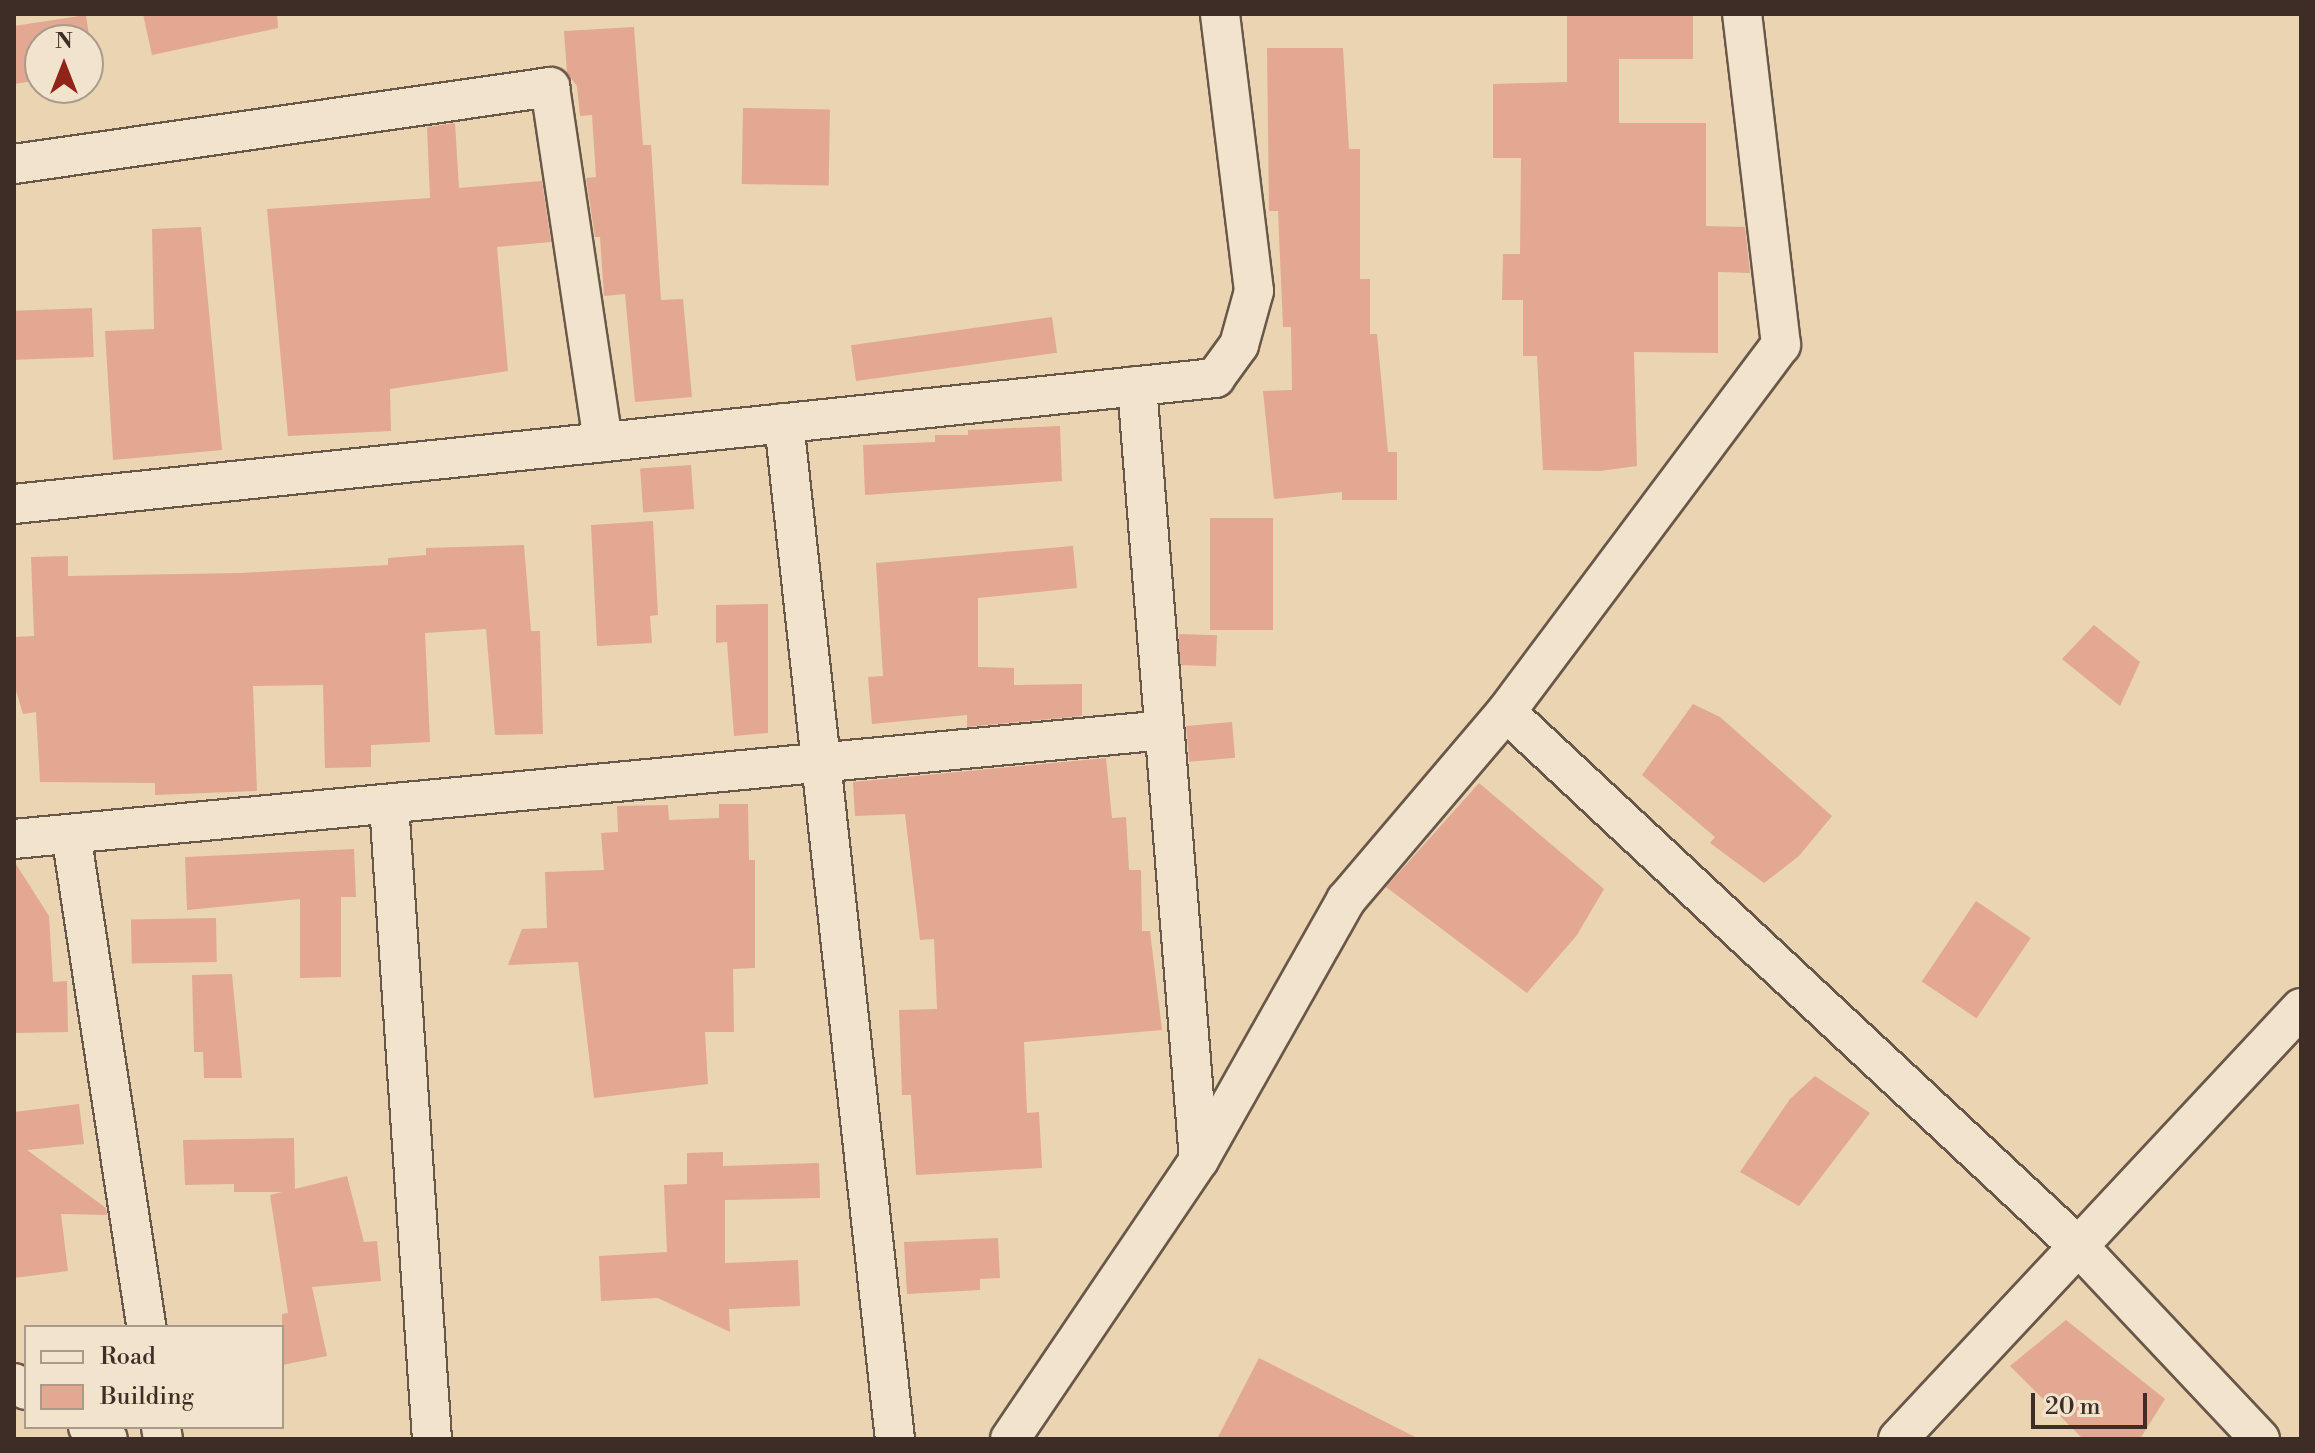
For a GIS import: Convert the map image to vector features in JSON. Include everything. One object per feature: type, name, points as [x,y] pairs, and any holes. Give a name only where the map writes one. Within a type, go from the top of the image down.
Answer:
[{"type":"street","points":[[14,504],[1215,378],[1239,345],[1254,291],[1220,14]]},
{"type":"street","points":[[1010,1439],[1199,1160],[1346,900],[1506,712],[1781,345],[1742,14]]},
{"type":"street","points":[[14,164],[550,87],[603,442]]},
{"type":"street","points":[[1137,386],[1199,1160]]},
{"type":"street","points":[[784,423],[895,1439]]},
{"type":"street","points":[[1506,712],[2081,1249],[2260,1439]]},
{"type":"street","points":[[14,839],[1164,730]]},
{"type":"street","points":[[389,804],[432,1439]]},
{"type":"street","points":[[71,834],[146,1325]]},
{"type":"street","points":[[1898,1439],[2081,1249],[2301,1008]]},
{"type":"building","points":[[143,14],[277,14],[278,28],[152,55]]},
{"type":"building","points":[[1567,14],[1693,14],[1693,59],[1619,59],[1619,123],[1706,123],[1706,226],[1745,227],[1750,273],[1718,272],[1718,353],[1634,352],[1637,466],[1600,471],[1543,470],[1537,356],[1523,356],[1523,300],[1502,300],[1503,254],[1520,254],[1521,158],[1493,158],[1493,84],[1567,82]]},
{"type":"building","points":[[86,15],[87,24],[27,24]]},
{"type":"building","points":[[24,24],[24,82],[14,84],[14,26]]},
{"type":"building","points":[[634,27],[643,145],[651,145],[661,300],[683,299],[692,397],[635,402],[625,294],[604,296],[600,237],[595,237],[586,178],[596,177],[592,115],[580,116],[577,86],[567,73],[564,31]]},
{"type":"building","points":[[1267,48],[1343,48],[1349,149],[1360,149],[1360,279],[1370,279],[1370,334],[1377,334],[1388,452],[1397,452],[1397,500],[1342,500],[1342,492],[1274,499],[1263,391],[1292,390],[1291,327],[1283,327],[1278,211],[1269,211]]},
{"type":"building","points":[[743,108],[830,110],[829,186],[742,184]]},
{"type":"building","points":[[455,123],[459,188],[542,181],[551,242],[497,247],[508,371],[390,389],[391,431],[288,436],[267,209],[430,198],[427,127]]},
{"type":"building","points":[[201,227],[222,450],[113,460],[105,331],[154,329],[152,229]]},
{"type":"building","points":[[92,308],[94,357],[16,360],[14,311]]},
{"type":"building","points":[[1052,317],[1057,353],[856,381],[851,345]]},
{"type":"building","points":[[1060,426],[1062,481],[865,495],[863,445],[935,442],[935,435],[968,435],[968,430]]},
{"type":"building","points":[[691,465],[694,509],[643,512],[640,469]]},
{"type":"building","points":[[1210,518],[1273,518],[1273,630],[1210,630]]},
{"type":"building","points":[[653,521],[658,615],[650,616],[652,643],[597,646],[591,525]]},
{"type":"building","points":[[524,545],[531,631],[540,631],[543,734],[495,735],[486,629],[425,633],[430,742],[371,745],[371,767],[325,768],[323,685],[253,686],[257,791],[155,795],[155,783],[40,782],[36,712],[23,714],[14,684],[14,637],[34,636],[31,557],[68,556],[68,576],[240,573],[388,565],[388,558],[426,555],[426,548]]},
{"type":"building","points":[[1073,546],[1077,588],[978,598],[978,667],[1014,668],[1014,685],[1082,684],[1082,716],[967,727],[967,715],[872,724],[868,677],[883,676],[876,563]]},
{"type":"building","points":[[768,604],[768,733],[734,736],[727,642],[716,643],[716,605]]},
{"type":"building","points":[[2094,625],[2140,662],[2120,706],[2062,659]]},
{"type":"building","points":[[1179,634],[1217,635],[1216,666],[1178,665]]},
{"type":"building","points":[[1693,704],[1720,717],[1832,816],[1799,856],[1764,883],[1710,843],[1715,837],[1642,775]]},
{"type":"building","points":[[1232,722],[1235,758],[1189,762],[1186,726]]},
{"type":"building","points":[[1106,758],[1112,818],[1126,817],[1129,870],[1141,870],[1142,931],[1150,931],[1162,1030],[1024,1042],[1027,1113],[1039,1112],[1042,1168],[916,1175],[911,1095],[902,1095],[899,1010],[937,1009],[934,939],[920,940],[905,814],[855,816],[853,782]]},
{"type":"building","points":[[1479,783],[1604,889],[1577,935],[1527,993],[1386,887]]},
{"type":"building","points":[[719,804],[748,804],[749,860],[755,860],[755,968],[733,969],[734,1032],[705,1032],[708,1084],[594,1098],[578,962],[508,965],[522,929],[547,928],[545,872],[604,870],[601,833],[618,832],[617,806],[668,805],[669,820],[719,818]]},
{"type":"building","points":[[354,849],[356,897],[341,897],[341,977],[300,978],[300,899],[187,910],[185,857]]},
{"type":"building","points":[[14,861],[49,916],[53,982],[67,981],[68,1032],[14,1033]]},
{"type":"building","points":[[1976,901],[2031,938],[1976,1018],[1922,981]]},
{"type":"building","points":[[216,918],[217,962],[132,963],[131,919]]},
{"type":"building","points":[[232,974],[242,1078],[204,1078],[203,1052],[194,1052],[192,975]]},
{"type":"building","points":[[1815,1076],[1870,1113],[1799,1206],[1740,1172],[1790,1099]]},
{"type":"building","points":[[79,1104],[84,1144],[27,1150],[106,1208],[107,1215],[61,1214],[68,1271],[14,1278],[14,1112]]},
{"type":"building","points":[[294,1138],[295,1189],[347,1176],[364,1242],[377,1241],[381,1281],[312,1287],[327,1356],[284,1365],[282,1314],[288,1313],[270,1195],[282,1192],[234,1192],[234,1184],[185,1185],[183,1140]]},
{"type":"building","points":[[723,1152],[723,1166],[819,1163],[820,1198],[725,1200],[725,1263],[798,1260],[800,1306],[729,1309],[730,1332],[658,1298],[601,1301],[599,1256],[667,1252],[664,1185],[687,1184],[687,1153]]},
{"type":"building","points":[[998,1238],[1000,1278],[980,1279],[980,1290],[907,1294],[904,1242]]},
{"type":"building","points":[[2066,1320],[2165,1399],[2140,1439],[2083,1439],[2010,1366]]},
{"type":"building","points":[[1259,1358],[1419,1439],[1217,1439]]}]
